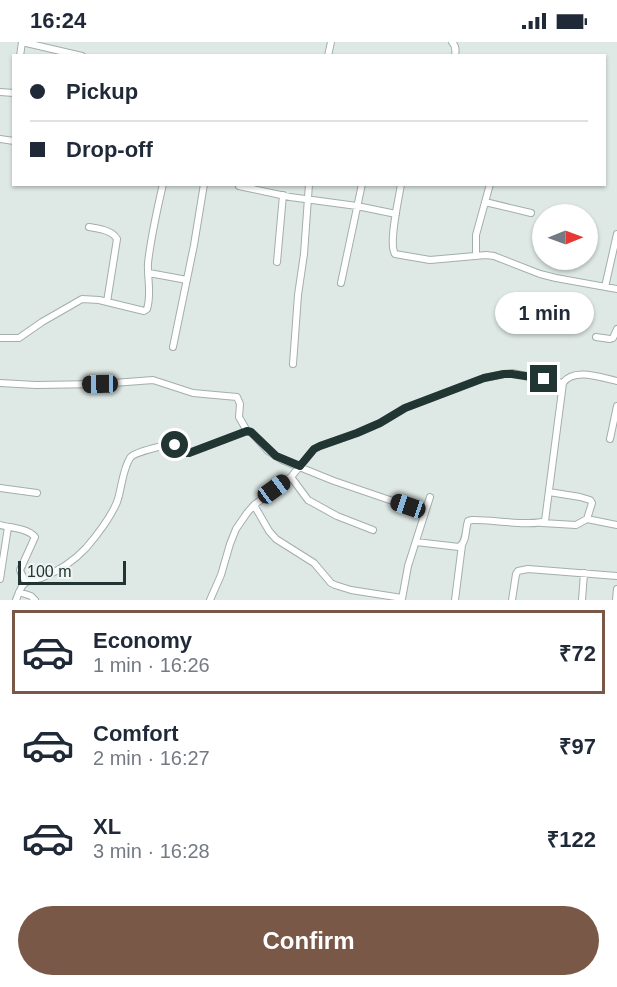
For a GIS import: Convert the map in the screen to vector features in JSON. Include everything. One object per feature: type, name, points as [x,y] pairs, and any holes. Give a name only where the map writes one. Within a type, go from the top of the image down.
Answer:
[{"type":"street","points":[[22,42],[73,54]]},
{"type":"street","points":[[0,338],[20,338],[82,298],[147,309],[150,291],[151,236],[164,186]]},
{"type":"street","points":[[173,348],[204,186]]},
{"type":"street","points":[[242,186],[396,214]]},
{"type":"street","points":[[293,364],[309,186]]},
{"type":"street","points":[[341,283],[362,186]]},
{"type":"street","points":[[401,186],[392,247],[395,254],[430,260],[494,256],[540,274],[617,289]]},
{"type":"street","points":[[476,256],[476,235],[489,186]]},
{"type":"street","points":[[277,262],[282,195]]},
{"type":"street","points":[[485,202],[531,213]]},
{"type":"street","points":[[89,227],[112,233],[117,239],[107,302]]},
{"type":"street","points":[[605,287],[617,234]]},
{"type":"street","points":[[149,273],[187,280]]},
{"type":"street","points":[[596,337],[613,338],[617,329]]},
{"type":"street","points":[[210,600],[221,575],[226,553],[236,528],[254,506],[291,477],[314,449],[380,423],[405,408],[484,378],[512,374],[563,383]]},
{"type":"street","points":[[542,523],[546,517],[563,383],[570,376],[577,375],[617,381]]},
{"type":"street","points":[[0,383],[89,385],[153,380],[193,393],[237,397],[240,404],[239,417],[247,431],[251,432],[276,456],[334,481],[425,512]]},
{"type":"street","points":[[610,439],[617,406]]},
{"type":"street","points":[[16,600],[26,582],[62,569],[76,558],[100,531],[117,501],[125,471],[130,458],[134,455],[175,445],[184,453],[189,453],[247,431]]},
{"type":"street","points":[[291,477],[308,500],[337,516],[373,530]]},
{"type":"street","points":[[0,488],[37,494]]},
{"type":"street","points":[[549,492],[590,500],[592,503],[587,519]]},
{"type":"street","points":[[254,506],[268,531],[276,540],[314,563],[331,583],[351,590],[402,599],[408,566],[430,497]]},
{"type":"street","points":[[455,600],[462,545],[468,521],[472,519],[572,525],[587,519],[617,525]]},
{"type":"street","points":[[0,525],[27,531],[35,537],[20,570],[26,582]]},
{"type":"street","points":[[0,579],[8,527]]},
{"type":"street","points":[[416,542],[455,547],[462,545]]},
{"type":"street","points":[[512,600],[516,574],[523,570],[617,576]]},
{"type":"street","points":[[582,600],[584,573]]},
{"type":"street","points":[[616,600],[617,589]]},
{"type":"street","points":[[19,592],[35,600]]},
{"type":"route","points":[[175,445],[184,453],[189,453],[247,431],[251,432],[268,451],[282,460],[300,466],[314,449],[320,446],[380,423],[405,408],[484,378],[512,374],[544,379]]}]
